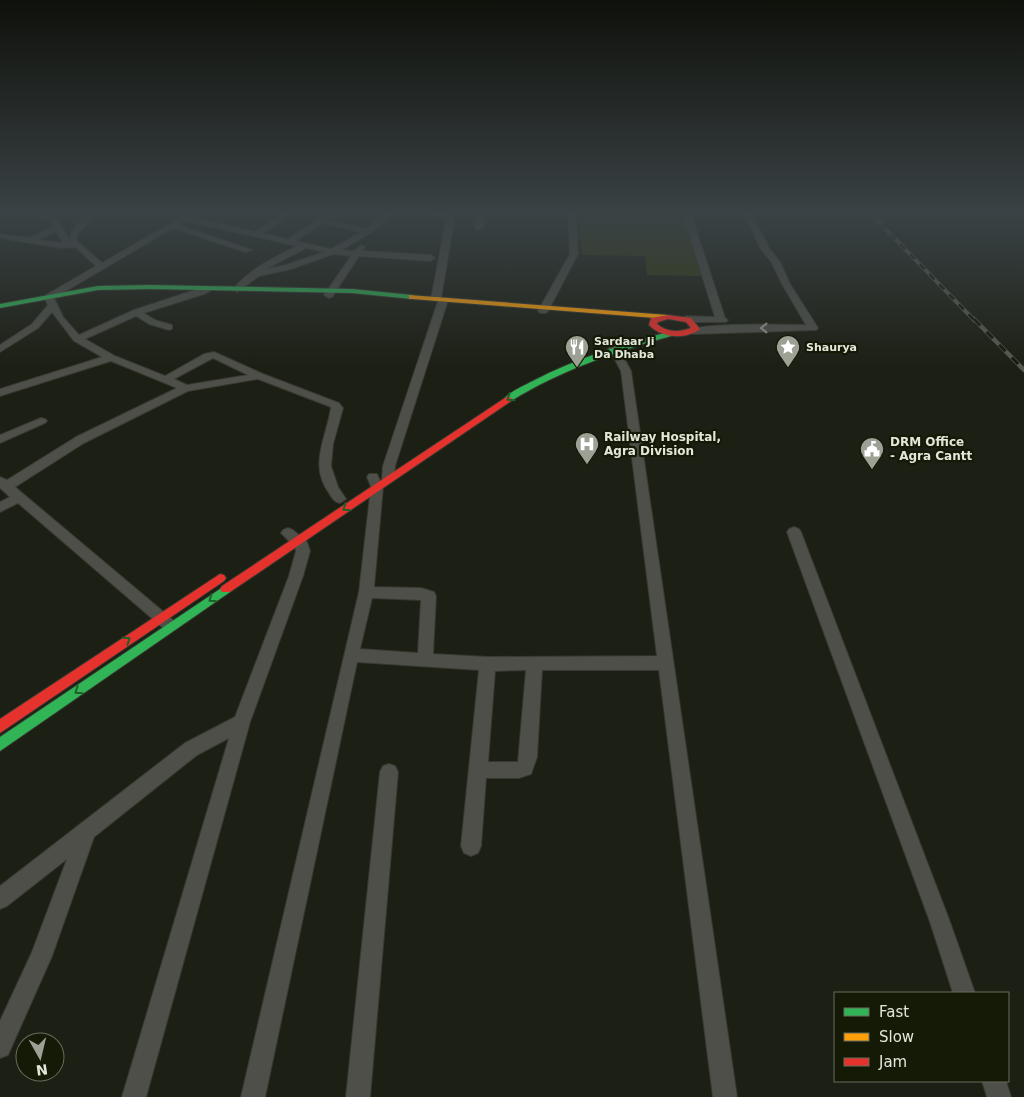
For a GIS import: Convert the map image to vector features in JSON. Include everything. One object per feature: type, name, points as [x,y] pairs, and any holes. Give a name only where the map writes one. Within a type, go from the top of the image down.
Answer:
[{"type":"street","points":[[237,289],[266,265]]},
{"type":"street","points":[[253,274],[282,270],[296,265]]},
{"type":"street","points":[[331,293],[350,265]]},
{"type":"street","points":[[415,265],[421,266]]},
{"type":"street","points":[[253,1097],[366,592],[379,481],[389,466],[440,301],[443,265]]},
{"type":"street","points":[[544,310],[568,265]]},
{"type":"street","points":[[703,265],[721,320]]},
{"type":"street","points":[[777,265],[786,284],[810,324]]},
{"type":"street","points":[[0,350],[35,326],[51,301],[101,266]]},
{"type":"street","points":[[76,339],[137,312],[204,290],[237,289],[331,293],[686,319],[810,324]]},
{"type":"street","points":[[0,307],[51,301],[68,292],[204,290],[331,293]]},
{"type":"street","points":[[51,301],[66,328],[76,339],[110,358],[186,388]]},
{"type":"street","points":[[544,310],[655,325],[668,334]]},
{"type":"street","points":[[137,312],[152,322],[169,327]]},
{"type":"street","points":[[288,537],[522,390],[550,374],[655,325],[658,318],[668,317]]},
{"type":"street","points":[[686,319],[694,323],[696,328],[693,331]]},
{"type":"street","points":[[389,466],[511,385],[563,359],[668,334],[710,328],[810,324]]},
{"type":"street","points":[[613,346],[626,371],[725,1097]]},
{"type":"street","points":[[166,379],[208,356],[214,355],[259,376],[335,405],[337,408],[323,468],[332,490],[340,499]]},
{"type":"street","points":[[0,393],[110,358]]},
{"type":"street","points":[[172,627],[4,484],[80,440],[186,388],[259,376]]},
{"type":"street","points":[[0,439],[41,421]]},
{"type":"street","points":[[0,745],[172,627],[340,499],[379,481]]},
{"type":"street","points":[[0,508],[20,497]]},
{"type":"street","points":[[794,532],[940,922],[964,992]]},
{"type":"street","points":[[134,1097],[242,722],[296,576],[303,551],[302,545],[288,537]]},
{"type":"street","points":[[0,727],[232,570]]},
{"type":"street","points":[[366,592],[429,596],[425,660]]},
{"type":"street","points":[[352,655],[488,664],[666,663]]},
{"type":"street","points":[[471,846],[488,664]]},
{"type":"street","points":[[479,770],[518,770],[525,768],[528,757],[534,664]]},
{"type":"street","points":[[0,899],[191,749],[242,722]]},
{"type":"street","points":[[358,1097],[389,772]]},
{"type":"street","points":[[0,1047],[41,956],[88,829]]},
{"type":"street","points":[[994,1082],[999,1097]]},
{"type":"green space","points":[[646,265],[699,265],[702,276],[647,275]]},
{"type":"railway","points":[[921,265],[975,321]]},
{"type":"railway","points":[[974,319],[1024,370]]},
{"type":"traffic: fast","points":[[0,306],[98,288],[150,287],[352,291],[412,297]]},
{"type":"traffic: fast","points":[[508,399],[526,388],[585,360],[668,334]]},
{"type":"traffic: fast","points":[[0,745],[226,589]]},
{"type":"traffic: slow","points":[[412,297],[668,317]]},
{"type":"traffic: jam","points":[[668,317],[688,320],[696,329],[685,333],[673,334],[663,332],[653,325],[654,320],[668,317]]},
{"type":"traffic: jam","points":[[226,589],[508,399]]},
{"type":"traffic: jam","points":[[0,727],[220,578]]},
{"type":"place","name":"Sardaar Ji Da Dhaba","points":[[577,368]]},
{"type":"place","name":"Shaurya","points":[[788,368]]},
{"type":"place","name":"Railway Hospital, Agra Division","points":[[587,465]]},
{"type":"place","name":"DRM Office - Agra Cantt","points":[[872,470]]}]
